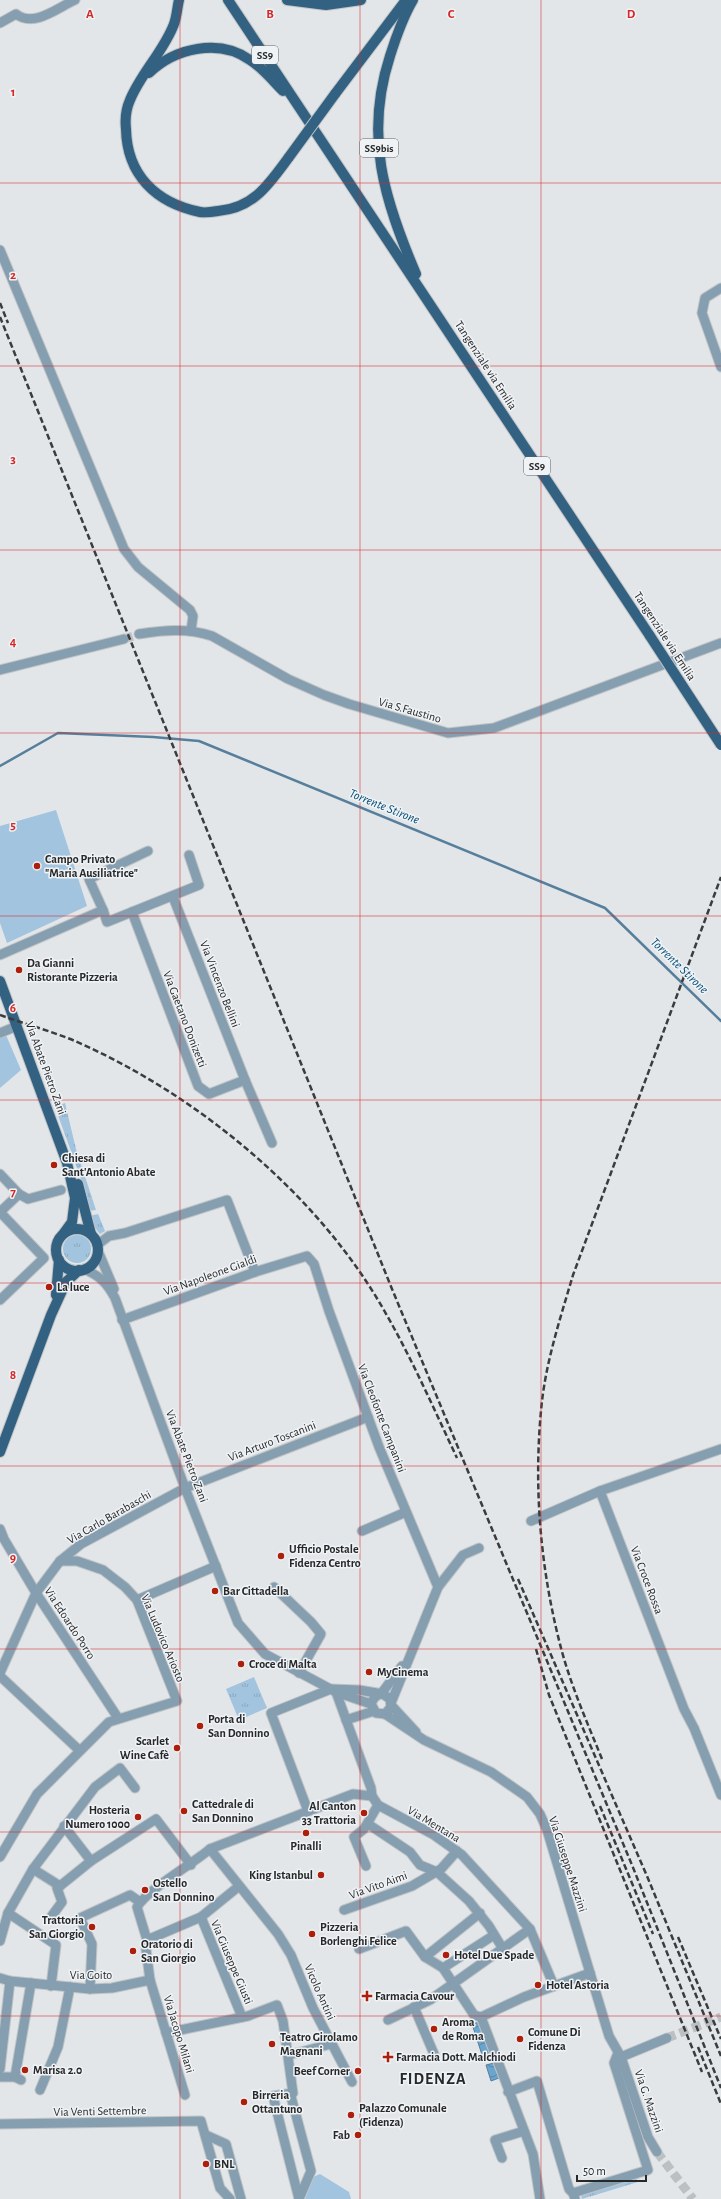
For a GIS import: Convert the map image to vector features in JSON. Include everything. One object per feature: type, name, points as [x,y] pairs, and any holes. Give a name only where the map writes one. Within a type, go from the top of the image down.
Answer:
[{"type":"main road","points":[[179,0],[174,23],[163,45],[129,100],[125,120],[126,141],[132,161],[144,182],[161,198],[180,208],[203,212],[231,210],[256,198],[273,179],[406,0]]},
{"type":"main road","name":"Tangenziale via Emilia","points":[[228,0],[721,745]]},
{"type":"main road","points":[[287,0],[326,5],[361,0]]},
{"type":"main road","name":"SS9bis","points":[[413,0],[395,38],[385,70],[378,104],[378,133],[385,191],[395,224],[425,296]]},
{"type":"main road","points":[[139,83],[157,65],[172,55],[193,49],[215,48],[236,53],[250,59],[302,110]]},
{"type":"main road","name":"Via Abate Pietro Zani","points":[[0,981],[67,1163],[75,1198],[72,1222],[64,1233]]},
{"type":"main road","name":"Via Abate Pietro Zani","points":[[67,1163],[78,1182],[91,1234]]},
{"type":"main road","points":[[0,1450],[51,1315],[66,1282],[94,1262],[97,1248],[91,1234],[78,1229],[64,1233],[57,1243],[57,1255],[59,1260],[58,1286],[51,1315]]},
{"type":"main road","points":[[59,1260],[67,1268],[82,1270]]},
{"type":"street","points":[[0,23],[16,14],[25,19],[34,19],[75,0]]},
{"type":"street","points":[[0,250],[124,549],[138,567],[190,610],[193,616],[192,631]]},
{"type":"street","points":[[721,288],[705,298],[702,313],[721,365]]},
{"type":"street","name":"Via S.Faustino","points":[[139,634],[165,630],[192,631],[212,636],[288,679],[324,695],[349,704],[448,733],[494,728],[721,643]]},
{"type":"street","points":[[0,670],[124,639]]},
{"type":"street","points":[[148,851],[89,879],[107,922],[173,897],[199,885],[189,855]]},
{"type":"street","name":"Via Vincenzo Bellini","points":[[173,897],[245,1080],[272,1142]]},
{"type":"street","points":[[0,955],[103,910]]},
{"type":"street","name":"Via Gaetano Donizetti","points":[[132,912],[198,1086],[209,1094],[245,1080]]},
{"type":"street","points":[[0,1034],[17,1026]]},
{"type":"street","points":[[0,1174],[19,1194],[28,1199],[61,1190]]},
{"type":"street","points":[[0,1300],[44,1258],[0,1212],[19,1194]]},
{"type":"street","points":[[97,1248],[108,1236],[125,1233],[227,1200],[255,1272]]},
{"type":"street","name":"Via Abate Pietro Zani","points":[[97,1248],[114,1286],[115,1298]]},
{"type":"street","name":"Via Napoleone Gialdi","points":[[122,1320],[255,1272],[307,1256]]},
{"type":"street","name":"Via Cleofonte Campanini","points":[[307,1256],[314,1264],[329,1311],[368,1417],[438,1587]]},
{"type":"street","name":"Via Abate Pietro Zani","points":[[82,1270],[98,1275],[107,1283],[115,1298],[185,1488],[238,1623],[265,1654],[299,1672]]},
{"type":"street","name":"Via Arturo Toscanini","points":[[185,1488],[368,1417]]},
{"type":"street","points":[[531,1521],[600,1491],[721,1449]]},
{"type":"street","name":"Via Carlo Barabaschi","points":[[0,1674],[36,1592],[60,1561],[81,1544],[185,1488]]},
{"type":"street","name":"Via Croce Rossa","points":[[600,1491],[684,1709],[694,1728],[721,1795]]},
{"type":"street","points":[[362,1531],[406,1512]]},
{"type":"street","name":"Via Edoardo Porro","points":[[0,1529],[2,1537],[36,1592],[118,1718]]},
{"type":"street","points":[[385,1714],[389,1711],[408,1656],[438,1587],[463,1555],[479,1548]]},
{"type":"street","name":"Via Ludovico Ariosto","points":[[60,1561],[77,1561],[103,1570],[125,1586],[137,1600],[177,1701],[118,1718]]},
{"type":"street","points":[[137,1600],[216,1566]]},
{"type":"street","points":[[274,1587],[311,1622],[321,1634],[299,1672],[334,1690],[373,1707],[378,1714],[385,1714],[424,1740]]},
{"type":"street","points":[[373,1707],[374,1698],[380,1694],[408,1656]]},
{"type":"street","points":[[0,1674],[79,1750]]},
{"type":"street","points":[[308,1811],[271,1713],[334,1690],[359,1690],[388,1697],[391,1704],[424,1740]]},
{"type":"street","name":"Via Mentana","points":[[334,1690],[372,1796],[378,1805],[434,1835],[457,1851],[530,1929],[554,1986]]},
{"type":"street","points":[[346,1720],[373,1707]]},
{"type":"street","points":[[0,1857],[37,1794],[79,1750],[109,1722],[118,1718]]},
{"type":"street","name":"Via Giuseppe Mazzini","points":[[424,1740],[491,1772],[527,1796],[540,1814],[547,1830],[609,2036],[620,2055]]},
{"type":"street","points":[[0,1941],[8,1913],[33,1869],[64,1826],[95,1787],[120,1768],[135,1788]]},
{"type":"street","points":[[90,1989],[92,1944],[80,1918],[130,1895],[140,1902],[142,1898],[191,1865],[210,1849],[354,1794],[372,1796]]},
{"type":"street","points":[[366,1866],[354,1837],[368,1824],[378,1805]]},
{"type":"street","points":[[52,1917],[62,1902],[57,1888],[91,1861],[156,1819],[191,1865]]},
{"type":"street","points":[[368,1824],[410,1852],[420,1865],[437,1872],[469,1900],[480,1913],[503,1948]]},
{"type":"street","points":[[64,1826],[91,1861]]},
{"type":"street","name":"Vicolo Antini","points":[[210,1849],[238,1887],[278,1934],[291,1955],[313,2008],[352,2082]]},
{"type":"street","name":"Via Vito Aimi","points":[[344,1910],[412,1886],[437,1872],[457,1851]]},
{"type":"street","points":[[33,1869],[60,1886]]},
{"type":"street","points":[[147,1940],[200,1917],[238,1887]]},
{"type":"street","name":"Via Jacopo Milani","points":[[140,1902],[137,1907],[147,1940],[146,1949],[150,1980],[185,2095]]},
{"type":"street","points":[[8,1913],[56,1945],[51,1986]]},
{"type":"street","points":[[425,1957],[480,1913]]},
{"type":"street","name":"Via Giuseppe Giusti","points":[[200,1917],[242,2017]]},
{"type":"street","points":[[388,2020],[430,2000],[530,1929]]},
{"type":"street","points":[[359,1949],[406,1931],[425,1957],[443,1968],[474,2015],[481,2017],[524,1997],[590,1973]]},
{"type":"street","points":[[443,1968],[494,1935]]},
{"type":"street","name":"Via Goito","points":[[0,1978],[10,1981],[90,1989],[112,1988],[150,1980]]},
{"type":"street","points":[[0,2069],[10,1981]]},
{"type":"street","points":[[0,2077],[18,2078],[31,1983]]},
{"type":"street","points":[[40,2090],[58,2047],[70,1988]]},
{"type":"street","points":[[166,2033],[242,2017],[277,2005],[283,2021],[289,2055],[292,2093],[311,2171],[299,2199]]},
{"type":"street","points":[[414,2007],[434,2054]]},
{"type":"street","points":[[481,2017],[508,2092],[533,2154],[540,2199]]},
{"type":"street","points":[[508,2092],[538,2081],[569,2189],[574,2196],[648,2170],[614,2063],[620,2055],[667,2038]]},
{"type":"street","points":[[289,2055],[331,2044]]},
{"type":"street","name":"Via G. Mazzini","points":[[620,2055],[648,2137],[657,2152]]},
{"type":"street","points":[[292,2093],[273,2096],[299,2199]]},
{"type":"street","name":"Via Venti Settembre","points":[[0,2124],[201,2121],[206,2135]]},
{"type":"street","points":[[502,2158],[496,2140],[524,2131]]},
{"type":"street","points":[[206,2135],[220,2188],[230,2199]]},
{"type":"street","points":[[206,2135],[226,2144],[241,2199]]},
{"type":"green space","name":"Campo Privato \"Maria Ausiliatrice\"","points":[[56,810],[87,906],[7,943],[0,923],[0,826]]},
{"type":"green space","points":[[6,1035],[21,1070],[0,1088],[0,1037]]},
{"type":"green space","points":[[65,1103],[76,1149],[96,1210],[88,1211],[85,1190],[55,1107]]},
{"type":"green space","points":[[98,1214],[105,1231],[100,1234],[89,1216]]},
{"type":"green space","points":[[77,1235],[87,1239],[91,1249],[87,1259],[77,1263],[67,1259],[63,1249],[67,1239]]},
{"type":"green space","points":[[254,1677],[267,1708],[239,1720],[226,1689]]},
{"type":"green space","points":[[320,2174],[349,2192],[351,2199],[305,2199],[313,2177]]},
{"type":"green space","points":[[636,2177],[638,2182],[582,2199],[581,2195]]},
{"type":"water","points":[[480,2022],[493,2058],[484,2061],[472,2024]]},
{"type":"water","points":[[494,2063],[499,2078],[491,2081],[486,2065]]},
{"type":"waterway","name":"Torrente Stirone","points":[[0,766],[58,733],[153,737],[199,741],[605,908],[721,1021]]},
{"type":"tunnel","points":[[124,639],[139,634]]},
{"type":"tunnel","points":[[667,2038],[721,2017]]},
{"type":"tunnel","points":[[657,2152],[693,2199]]},
{"type":"railway","points":[[0,303],[8,323]]},
{"type":"railway","points":[[0,317],[392,1289],[632,1865],[721,2088]]},
{"type":"railway","points":[[602,1759],[565,1662],[554,1618],[543,1557],[540,1526],[538,1463],[539,1432],[544,1385],[559,1322],[573,1275],[721,877]]},
{"type":"railway","points":[[0,1015],[75,1041],[121,1063],[166,1090],[210,1120],[251,1153],[290,1189],[326,1228],[358,1269],[385,1312],[414,1366],[457,1458]]},
{"type":"railway","points":[[518,1579],[647,1876],[721,2056]]},
{"type":"railway","points":[[536,1649],[549,1695],[702,2072]]},
{"type":"railway","points":[[600,1806],[653,1934]]},
{"type":"railway","points":[[678,1937],[721,2039]]},
{"type":"railway","points":[[698,2047],[721,2104]]},
{"type":"place","name":"Campo Privato \"Maria Ausiliatrice\"","points":[[37,866]]},
{"type":"place","name":"Da Gianni Ristorante Pizzeria","points":[[19,970]]},
{"type":"place","name":"Chiesa di Sant'Antonio Abate","points":[[54,1165]]},
{"type":"place","name":"La luce","points":[[49,1287]]},
{"type":"place","name":"Ufficio Postale Fidenza Centro","points":[[281,1556]]},
{"type":"place","name":"Bar Cittadella","points":[[215,1591]]},
{"type":"place","name":"Croce di Malta","points":[[241,1664]]},
{"type":"place","name":"MyCinema","points":[[369,1672]]},
{"type":"place","name":"Porta di San Donnino","points":[[200,1726]]},
{"type":"place","name":"Scarlet Wine Cafè","points":[[177,1748]]},
{"type":"place","name":"Cattedrale di San Donnino","points":[[184,1811]]},
{"type":"place","name":"Al Canton 33 Trattoria","points":[[364,1813]]},
{"type":"place","name":"Hosteria Numero 1000","points":[[138,1817]]},
{"type":"place","name":"Pinalli","points":[[306,1833]]},
{"type":"place","name":"King Istanbul","points":[[321,1875]]},
{"type":"place","name":"Ostello San Donnino","points":[[145,1890]]},
{"type":"place","name":"Trattoria San Giorgio","points":[[92,1927]]},
{"type":"place","name":"Pizzeria Borlenghi Felice","points":[[312,1934]]},
{"type":"place","name":"Oratorio di San Giorgio","points":[[133,1951]]},
{"type":"place","name":"Hotel Due Spade","points":[[446,1955]]},
{"type":"place","name":"Hotel Astoria","points":[[538,1985]]},
{"type":"place","name":"Farmacia Cavour","points":[[367,1996]]},
{"type":"place","name":"Aroma de Roma","points":[[434,2029]]},
{"type":"place","name":"Comune Di Fidenza","points":[[520,2039]]},
{"type":"place","name":"Teatro Girolamo Magnani","points":[[272,2044]]},
{"type":"place","name":"Farmacia Dott. Malchiodi","points":[[388,2057]]},
{"type":"place","name":"Marisa 2.0","points":[[25,2070]]},
{"type":"place","name":"Beef Corner","points":[[358,2071]]},
{"type":"place","name":"Birreria Ottantuno","points":[[244,2102]]},
{"type":"place","name":"Palazzo Comunale (Fidenza)","points":[[351,2115]]},
{"type":"place","name":"Fab","points":[[358,2135]]},
{"type":"place","name":"BNL","points":[[206,2164]]},
{"type":"district","name":"FIDENZA","points":[[433,2079]]}]
